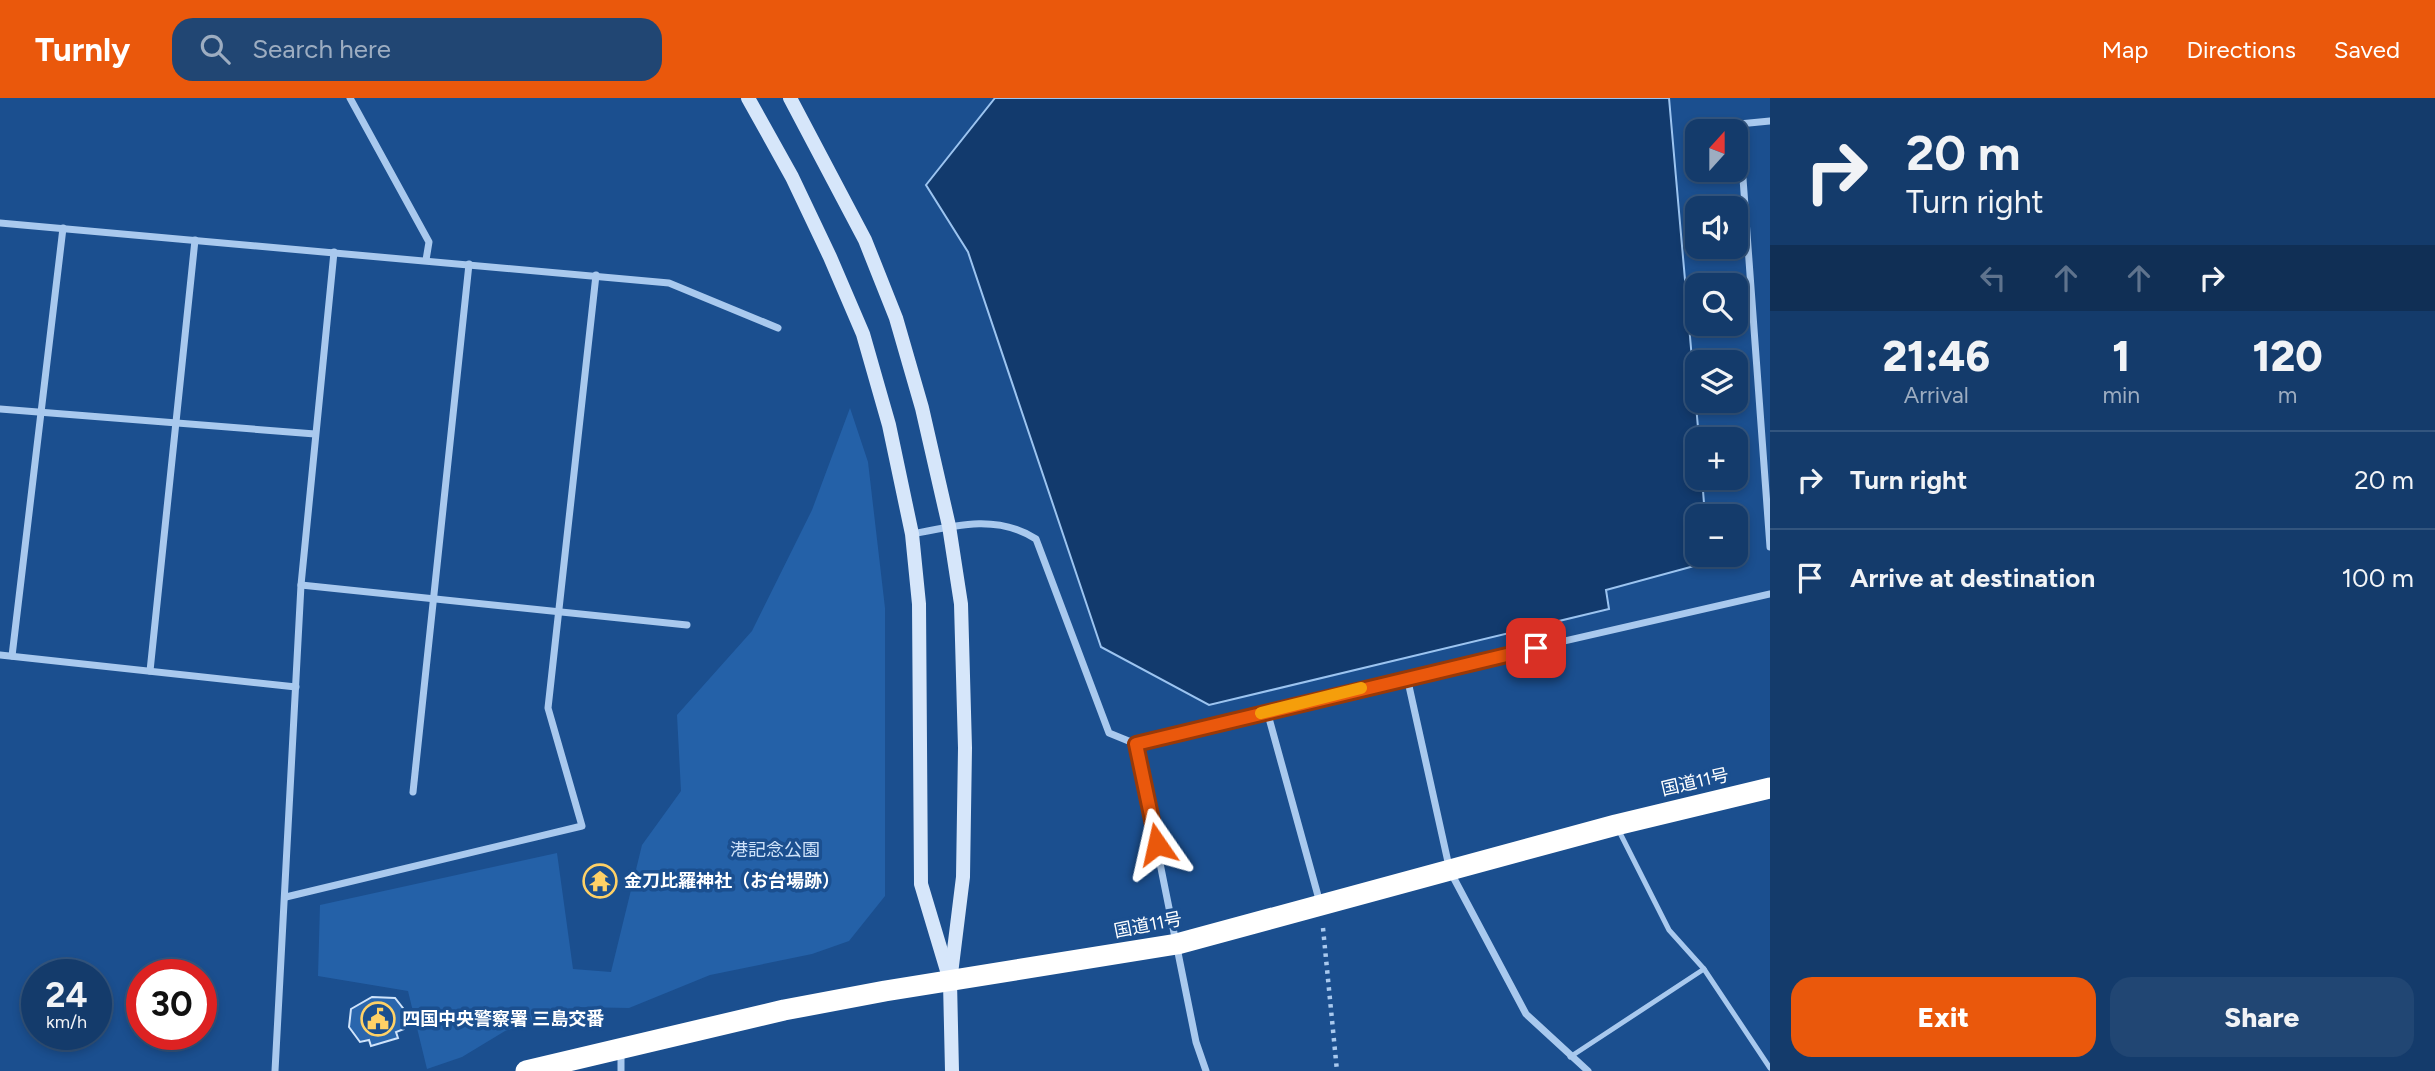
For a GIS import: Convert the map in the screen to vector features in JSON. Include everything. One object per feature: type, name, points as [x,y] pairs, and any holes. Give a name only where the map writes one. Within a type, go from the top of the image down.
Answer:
[{"type":"highway","name":"国道11号","points":[[526,1071],[784,1010],[1177,944],[1616,825],[1767,788]]},
{"type":"street","points":[[350,98],[429,242],[426,260]]},
{"type":"street","points":[[748,98],[792,177],[863,334],[889,425],[912,534],[919,604],[921,884],[950,982]]},
{"type":"street","points":[[790,98],[865,240],[895,318],[922,408],[949,526],[961,604],[965,748],[963,877],[950,982],[952,1071]]},
{"type":"street","points":[[1770,121],[1739,124],[1770,547]]},
{"type":"street","points":[[0,223],[669,283],[778,328]]},
{"type":"street","points":[[12,656],[63,228]]},
{"type":"street","points":[[150,671],[195,240]]},
{"type":"street","points":[[275,1071],[301,585],[334,252]]},
{"type":"street","points":[[412,792],[469,264]]},
{"type":"street","points":[[286,897],[582,826],[548,708],[596,275]]},
{"type":"street","points":[[0,409],[315,434]]},
{"type":"street","points":[[912,534],[949,526],[995,522],[1022,530],[1036,539],[1109,733],[1136,744],[1406,677],[1770,594]]},
{"type":"street","points":[[301,585],[687,625]]},
{"type":"street","points":[[0,655],[296,687]]},
{"type":"street","points":[[1406,677],[1450,871],[1526,1014],[1588,1071]]},
{"type":"street","points":[[1267,711],[1321,906]]},
{"type":"street","points":[[1136,744],[1196,1042],[1206,1071]]},
{"type":"street","points":[[621,1047],[621,1071]]},
{"type":"lane","points":[[1616,825],[1669,930],[1704,969],[1770,1068]]},
{"type":"lane","points":[[1570,1057],[1704,969]]},
{"type":"path","points":[[1321,906],[1337,1071]]},
{"type":"green space","name":"港記念公園","points":[[850,408],[868,462],[885,608],[885,896],[849,941],[812,954],[710,975],[629,1008],[578,1007],[505,1031],[462,1057],[427,1069],[408,991],[318,976],[320,905],[557,853],[573,969],[611,972],[642,845],[681,791],[677,715],[752,631],[812,510]]},
{"type":"shaded area","points":[[995,98],[1669,98],[1685,280],[1685,336],[1690,336],[1691,350],[1685,350],[1685,413],[1697,413],[1698,427],[1685,427],[1685,490],[1703,490],[1704,504],[1685,504],[1685,567],[1691,567],[1606,590],[1609,609],[1209,705],[1101,647],[968,252],[926,185]]},
{"type":"building","name":"四国中央警察署 三島交番","points":[[372,997],[395,998],[406,1012],[404,1029],[396,1032],[398,1038],[371,1046],[369,1040],[360,1042],[349,1027],[351,1009]]},
{"type":"slow traffic","points":[[1261,713],[1361,688]]},
{"type":"place","name":"金刀比羅神社（お台場跡）","points":[[600,881]]},
{"type":"place","name":"四国中央警察署 三島交番","points":[[378,1019]]},
{"type":"route","points":[[1157,844],[1136,744],[1406,677],[1536,648]]}]
